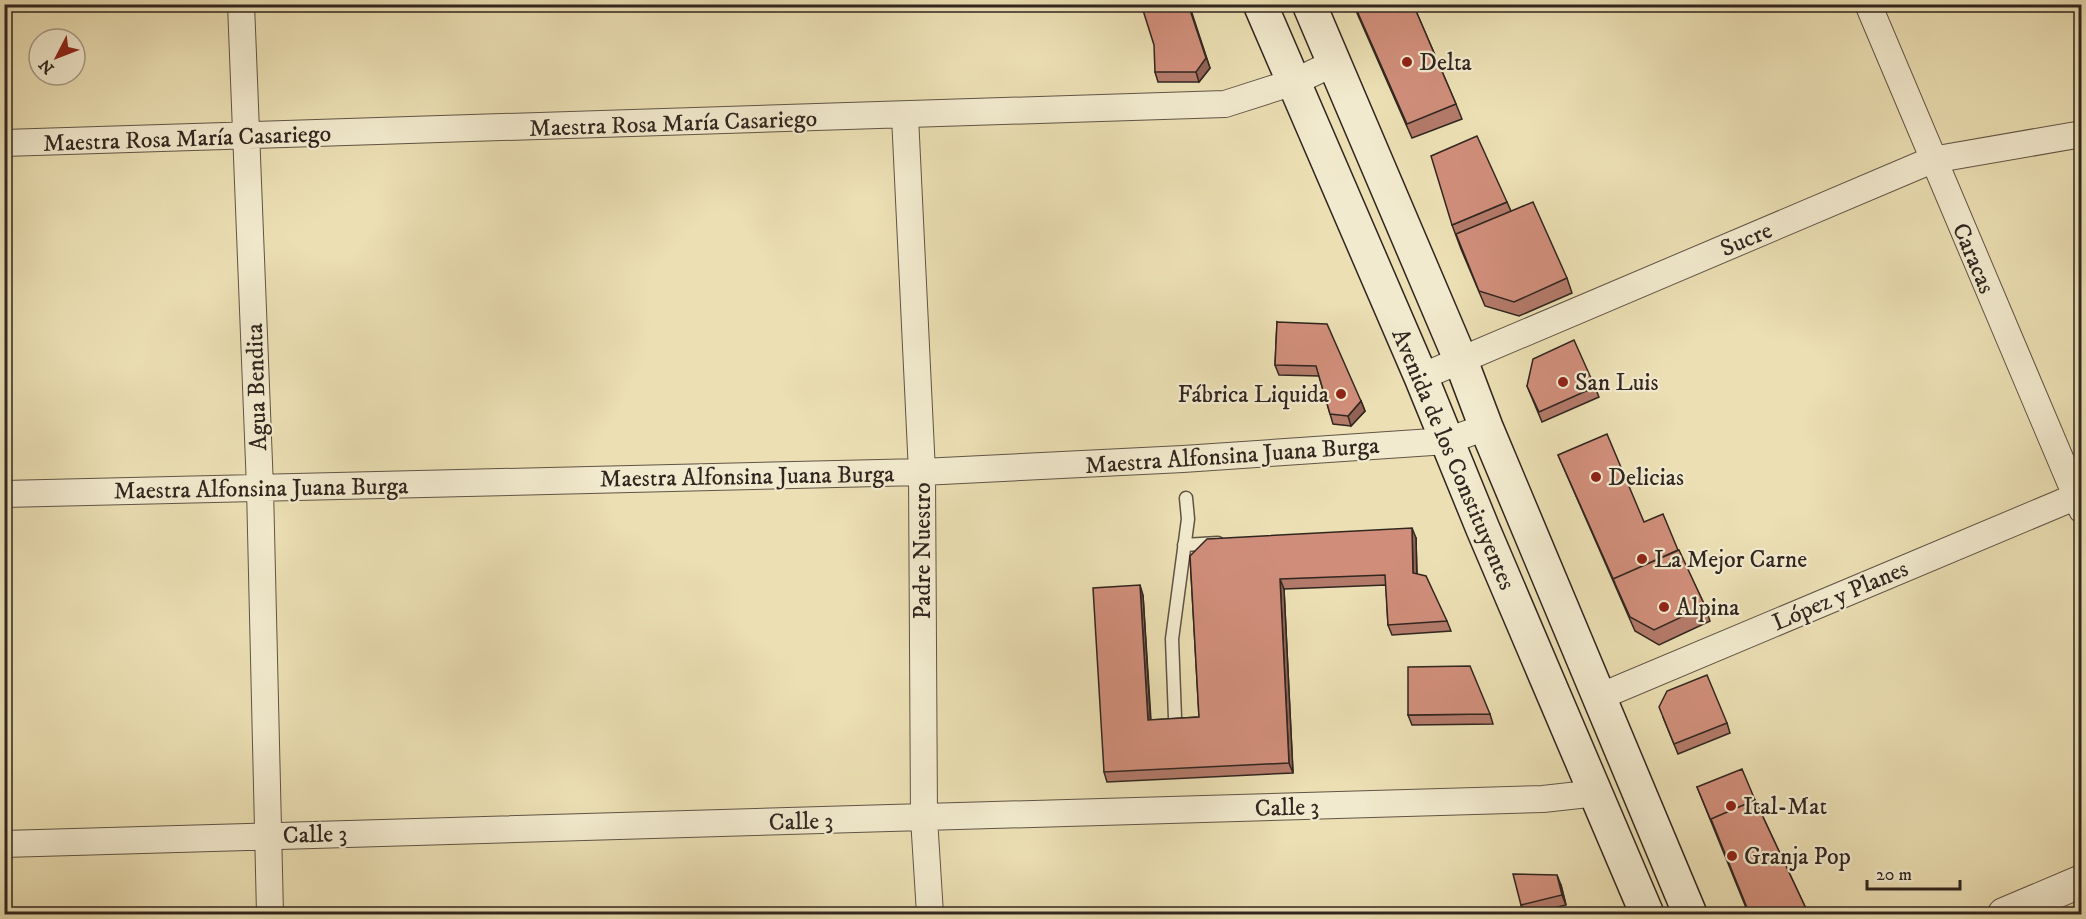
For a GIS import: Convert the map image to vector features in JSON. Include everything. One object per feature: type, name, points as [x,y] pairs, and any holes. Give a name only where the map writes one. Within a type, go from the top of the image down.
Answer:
[{"type":"main road","name":"Avenida de los Constituyentes","points":[[1260,4],[1421,377],[1647,915]]},
{"type":"main road","name":"Avenida de los Constituyentes","points":[[1309,4],[1461,361],[1486,427],[1690,915]]},
{"type":"street","name":"Agua Bendita","points":[[241,4],[248,136],[260,488],[270,915]]},
{"type":"street","name":"Caracas","points":[[1868,4],[1932,160],[2079,500]]},
{"type":"street","name":"Maestra Rosa María Casariego","points":[[4,143],[1226,104],[1294,82],[1334,63]]},
{"type":"street","name":"Padre Nuestro","points":[[905,116],[921,472],[924,818],[930,915]]},
{"type":"street","name":"Sucre","points":[[1421,377],[1932,160],[2082,134]]},
{"type":"street","name":"Maestra Alfonsina Juana Burga","points":[[4,494],[921,472],[1183,459],[1447,441],[1486,427]]},
{"type":"street","name":"López y Planes","points":[[1599,697],[2079,500]]},
{"type":"street","name":"Calle 3","points":[[4,844],[1543,799],[1597,793]]},
{"type":"street","points":[[2004,915],[2082,881]]},
{"type":"lane","points":[[1174,718],[1172,639],[1188,519],[1186,498]]},
{"type":"lane","points":[[1184,545],[1230,543]]},
{"type":"building","points":[[1141,4],[1188,4],[1206,58],[1196,72],[1155,72],[1154,45]]},
{"type":"building","name":"Delta","points":[[1354,4],[1413,4],[1456,104],[1407,124]]},
{"type":"building","points":[[1477,136],[1507,202],[1452,225],[1431,156]]},
{"type":"building","points":[[1533,202],[1567,278],[1514,302],[1479,291],[1456,234]]},
{"type":"building","points":[[1277,322],[1327,324],[1361,401],[1348,416],[1330,414],[1316,366],[1275,365]]},
{"type":"building","name":"San Luis","points":[[1574,340],[1595,387],[1539,412],[1527,386],[1533,359]]},
{"type":"building","points":[[1607,434],[1644,522],[1663,514],[1678,550],[1613,579],[1558,455]]},
{"type":"building","points":[[1412,528],[1413,573],[1426,576],[1447,621],[1388,625],[1385,575],[1280,579],[1289,763],[1104,772],[1093,588],[1140,585],[1148,720],[1199,717],[1190,556],[1207,539]]},
{"type":"building","name":"Alpina","points":[[1679,550],[1705,606],[1654,630],[1630,617],[1613,579]]},
{"type":"building","points":[[1470,666],[1490,714],[1408,715],[1408,667]]},
{"type":"building","points":[[1707,675],[1727,723],[1674,744],[1659,707],[1667,691]]},
{"type":"building","name":"Ital-Mat","points":[[1742,769],[1755,800],[1711,819],[1712,823],[1697,787]]},
{"type":"building","points":[[1755,800],[1809,915],[1750,915],[1711,819]]},
{"type":"building","points":[[1513,874],[1557,875],[1562,895],[1521,905]]},
{"type":"place","name":"Delta","points":[[1407,62]]},
{"type":"place","name":"San Luis","points":[[1563,382]]},
{"type":"place","name":"Fábrica Liquida","points":[[1341,394]]},
{"type":"place","name":"Delicias","points":[[1596,477]]},
{"type":"place","name":"La Mejor Carne","points":[[1642,559]]},
{"type":"place","name":"Alpina","points":[[1664,607]]},
{"type":"place","name":"Ital-Mat","points":[[1731,806]]},
{"type":"place","name":"Granja Pop","points":[[1732,856]]}]
